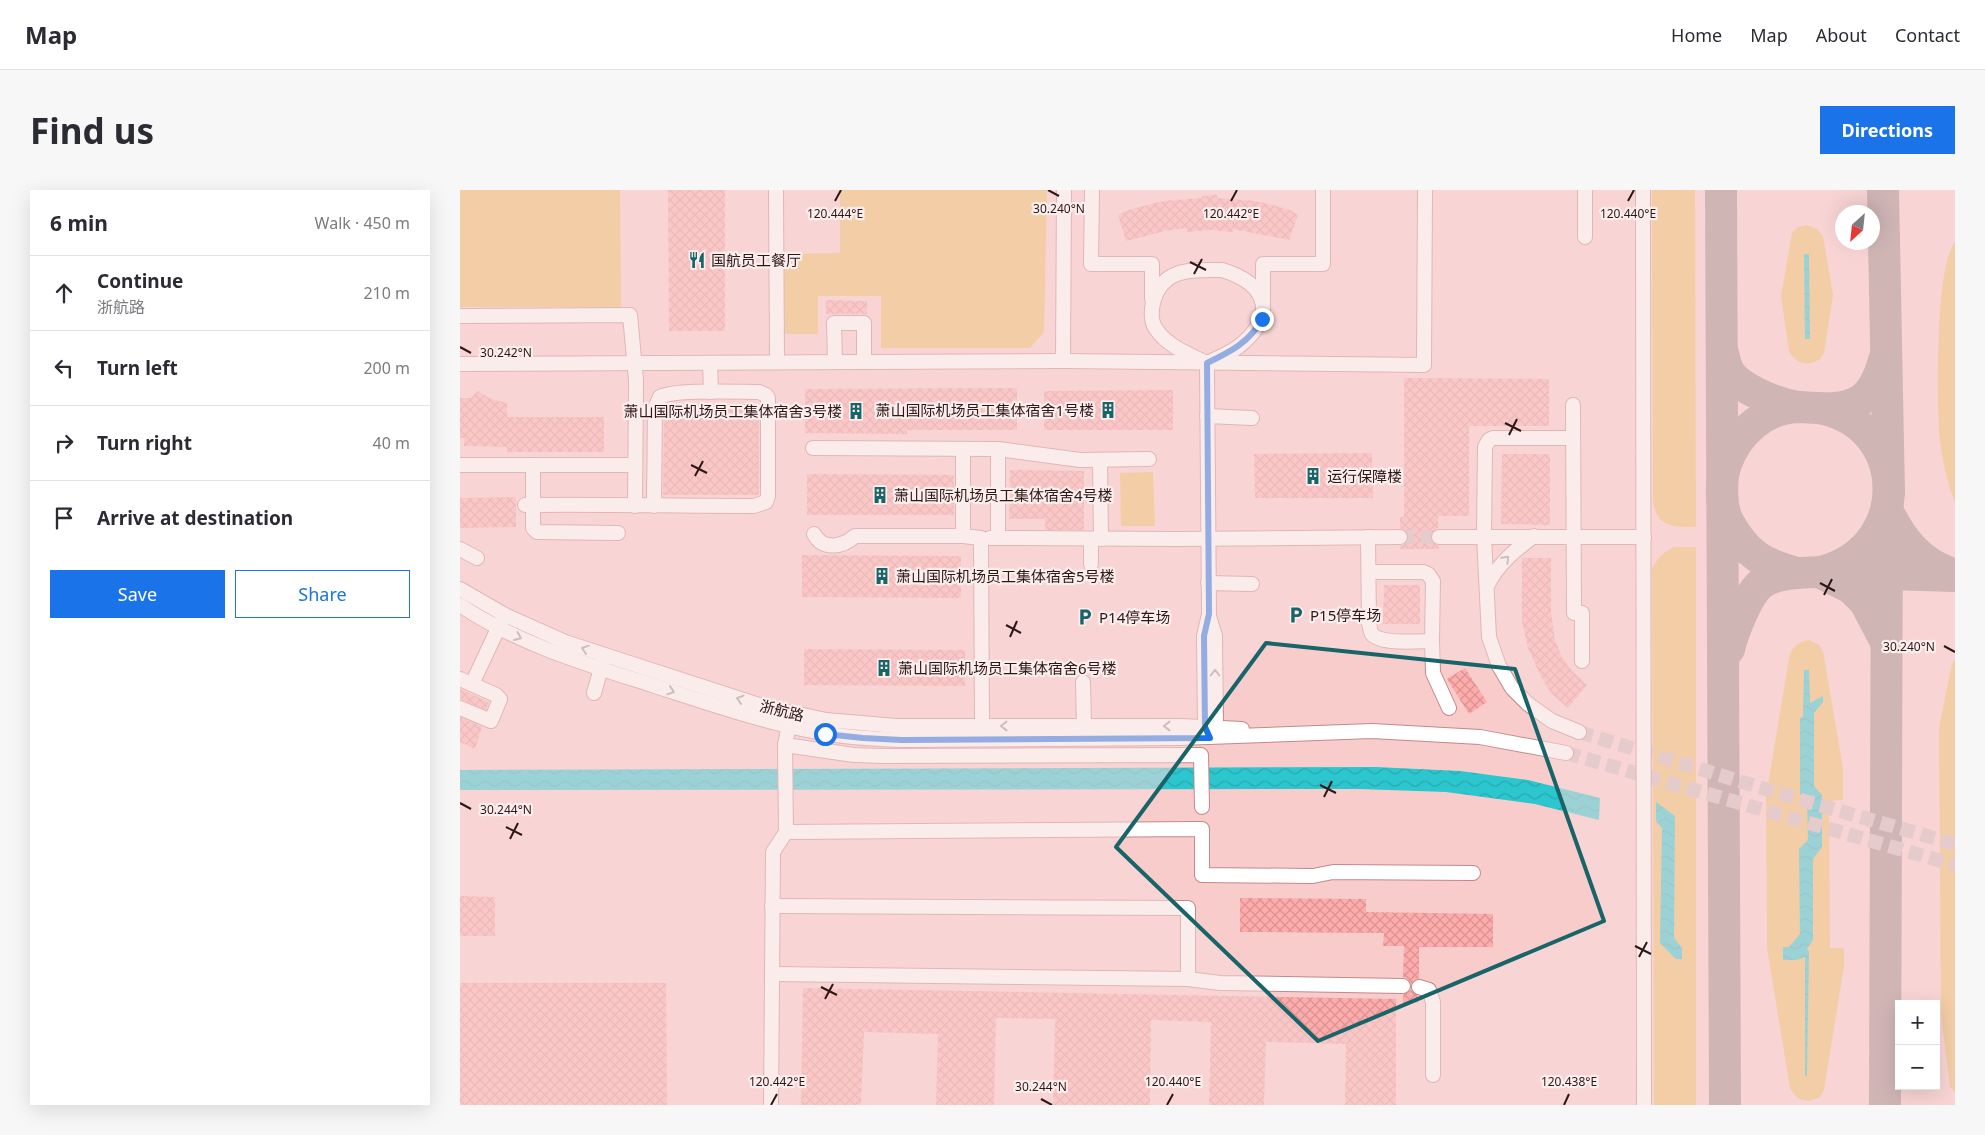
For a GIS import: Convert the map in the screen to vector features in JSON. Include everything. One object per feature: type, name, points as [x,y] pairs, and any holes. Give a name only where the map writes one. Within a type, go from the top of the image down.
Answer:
[{"type":"street","points":[[776,190],[777,362]]},
{"type":"street","points":[[1062,361],[1064,190]]},
{"type":"street","points":[[1092,190],[1091,264],[1152,264],[1154,328],[1174,346],[1207,363]]},
{"type":"street","points":[[1207,363],[1244,343],[1262,319],[1263,264],[1323,264],[1323,190]]},
{"type":"street","points":[[460,364],[1062,361],[1424,365],[1425,190]]},
{"type":"street","points":[[1585,237],[1586,190]]},
{"type":"street","points":[[1643,190],[1644,1105]]},
{"type":"street","points":[[1152,307],[1155,293],[1162,283],[1171,276],[1188,270],[1222,270],[1239,275],[1252,284],[1261,296],[1263,309]]},
{"type":"street","points":[[460,316],[630,315],[636,380],[635,506]]},
{"type":"street","points":[[835,362],[834,323],[864,323],[864,362]]},
{"type":"street","points":[[710,363],[710,392]]},
{"type":"street","points":[[1207,363],[1208,583],[1209,614],[1215,636],[1210,730],[1290,735],[1312,732],[1372,731],[1480,737],[1566,753]]},
{"type":"street","points":[[529,504],[635,506],[654,506],[754,506],[766,502],[768,496],[768,398],[766,395],[759,392],[710,392],[669,393],[660,396],[656,403],[654,418],[654,506]]},
{"type":"street","points":[[1573,405],[1574,612],[1582,613],[1582,661]]},
{"type":"street","points":[[1207,416],[1252,418]]},
{"type":"street","points":[[1573,438],[1492,438],[1489,440],[1485,447],[1484,536],[1489,637],[1499,666],[1512,688],[1528,704],[1552,721],[1579,732]]},
{"type":"street","points":[[813,448],[998,449],[1080,460],[1149,459]]},
{"type":"street","points":[[963,449],[963,536]]},
{"type":"street","points":[[998,449],[998,538]]},
{"type":"street","points":[[1091,564],[1096,539],[1100,460]]},
{"type":"street","points":[[460,465],[635,464]]},
{"type":"street","points":[[533,465],[529,504],[533,528],[537,532],[618,532]]},
{"type":"street","points":[[814,534],[817,539],[832,546],[840,545],[855,536],[1096,539],[1400,537]]},
{"type":"street","points":[[1486,589],[1495,571],[1504,560],[1534,536]]},
{"type":"street","points":[[1368,537],[1369,623],[1371,633],[1377,638],[1388,640],[1432,641]]},
{"type":"street","points":[[1438,537],[1644,537]]},
{"type":"street","points":[[980,538],[982,726]]},
{"type":"street","points":[[460,549],[477,558]]},
{"type":"street","points":[[1369,572],[1423,572],[1428,574],[1433,581],[1433,673],[1449,708]]},
{"type":"street","points":[[1208,583],[1252,584]]},
{"type":"street","name":"浙航路","points":[[460,589],[502,621],[550,651],[603,662],[790,720],[825,734],[883,739],[1210,730]]},
{"type":"street","name":"浙航路","points":[[460,606],[502,621]]},
{"type":"street","points":[[460,708],[491,721],[500,699],[466,681],[502,621]]},
{"type":"street","points":[[594,693],[603,662]]},
{"type":"street","points":[[1083,682],[1084,726]]},
{"type":"street","points":[[771,1105],[773,852],[786,832],[786,745],[790,720]]},
{"type":"street","name":"浙航路","points":[[790,720],[826,720],[869,725],[1084,726],[1210,730]]},
{"type":"street","points":[[786,745],[854,755],[882,756],[1201,756],[1202,807]]},
{"type":"street","points":[[786,832],[1202,829],[1202,875],[1313,876],[1334,872],[1473,872]]},
{"type":"street","points":[[772,906],[1188,908],[1188,979]]},
{"type":"street","points":[[772,974],[1188,979],[1220,983],[1403,986]]},
{"type":"street","points":[[1419,987],[1428,990],[1433,1002],[1433,1074]]},
{"type":"highlighted area","points":[[1266,643],[1515,669],[1604,921],[1318,1041],[1116,847]]},
{"type":"shaded area","points":[[460,190],[1955,190],[1955,1105],[460,1105]]},
{"type":"shaded area","points":[[460,190],[620,190],[621,307],[460,307]]},
{"type":"shaded area","points":[[840,190],[1047,190],[1044,332],[1030,348],[881,348],[881,296],[818,296],[818,334],[785,334],[784,254],[840,253]]},
{"type":"shaded area","points":[[1652,190],[1695,190],[1696,527],[1680,527],[1668,524],[1659,517],[1653,502]]},
{"type":"shaded area","points":[[1807,225],[1817,229],[1823,236],[1833,295],[1824,353],[1820,359],[1811,363],[1802,363],[1795,359],[1789,351],[1781,296],[1792,233],[1798,227]]},
{"type":"shaded area","points":[[1955,242],[1955,502],[1941,449],[1938,390],[1941,303],[1948,256]]},
{"type":"shaded area","points":[[1153,472],[1155,526],[1121,526],[1120,473]]},
{"type":"shaded area","points":[[1674,547],[1696,547],[1696,1105],[1654,1105],[1652,568],[1661,556]]},
{"type":"shaded area","points":[[1808,640],[1818,644],[1823,651],[1843,768],[1843,800],[1829,801],[1830,948],[1844,948],[1844,966],[1824,1090],[1820,1097],[1806,1101],[1795,1096],[1790,1088],[1767,948],[1766,797],[1789,658],[1795,646]]},
{"type":"shaded area","points":[[1955,660],[1955,1092],[1950,1087],[1941,1015],[1939,727],[1952,664]]},
{"type":"water","points":[[1804,254],[1809,254],[1810,339],[1805,339]]},
{"type":"water","points":[[1804,670],[1809,670],[1810,703],[1823,696],[1823,702],[1814,713],[1814,786],[1822,795],[1822,847],[1813,859],[1813,940],[1807,949],[1809,952],[1807,1076],[1805,1076],[1805,957],[1796,960],[1783,960],[1783,947],[1789,947],[1800,934],[1799,849],[1808,840],[1807,800],[1800,794],[1800,718],[1803,717]]},
{"type":"water","points":[[1376,767],[1460,771],[1528,780],[1600,798],[1599,820],[1535,804],[1446,792],[1359,789],[460,790],[460,770]]},
{"type":"water","points":[[1656,802],[1675,816],[1674,938],[1682,948],[1682,959],[1676,959],[1660,943],[1662,828],[1656,821]]},
{"type":"building","name":"国航员工餐厅","points":[[668,190],[725,190],[725,331],[669,331]]},
{"type":"building","points":[[1217,195],[1217,198],[1255,201],[1273,205],[1290,210],[1298,215],[1289,240],[1233,229],[1233,232],[1209,230],[1187,232],[1187,228],[1165,231],[1126,241],[1118,215],[1128,210],[1163,201]]},
{"type":"building","points":[[826,300],[867,301],[867,314],[826,314]]},
{"type":"building","points":[[1404,378],[1549,379],[1549,426],[1469,426],[1469,516],[1438,516],[1438,528],[1432,532],[1430,537],[1434,544],[1439,546],[1439,549],[1400,549],[1400,546],[1405,544],[1409,537],[1407,532],[1400,528],[1400,517],[1404,517]]},
{"type":"building","points":[[1017,388],[1017,430],[907,430],[907,434],[805,433],[805,389]]},
{"type":"building","name":"萧山国际机场员工集体宿舍1号楼","points":[[1173,390],[1173,430],[1044,430],[1044,391]]},
{"type":"building","points":[[478,391],[491,399],[507,403],[507,417],[604,417],[604,452],[507,452],[507,447],[464,446],[464,438],[460,438],[460,398],[471,398]]},
{"type":"building","points":[[666,404],[759,404],[759,495],[663,495],[664,410]]},
{"type":"building","name":"运行保障楼","points":[[1372,453],[1373,498],[1255,498],[1254,454]]},
{"type":"building","points":[[1502,454],[1550,454],[1550,525],[1501,524]]},
{"type":"building","points":[[1010,470],[1084,471],[1084,530],[1045,530],[1045,519],[1009,519]]},
{"type":"building","name":"萧山国际机场员工集体宿舍4号楼","points":[[807,474],[954,475],[954,515],[807,515]]},
{"type":"building","points":[[516,497],[516,527],[460,528],[460,498]]},
{"type":"building","name":"萧山国际机场员工集体宿舍5号楼","points":[[802,555],[961,556],[961,598],[802,597]]},
{"type":"building","points":[[1522,558],[1551,558],[1551,612],[1555,640],[1562,657],[1572,671],[1587,685],[1568,708],[1552,694],[1542,679],[1528,648],[1522,622]]},
{"type":"building","points":[[1384,585],[1420,585],[1420,624],[1383,624]]},
{"type":"building","name":"萧山国际机场员工集体宿舍6号楼","points":[[804,649],[965,650],[965,686],[804,685]]},
{"type":"building","points":[[1465,668],[1487,702],[1469,714],[1447,679]]},
{"type":"building","points":[[460,689],[489,702],[486,710],[460,699]]},
{"type":"building","points":[[460,717],[482,727],[475,749],[460,742]]},
{"type":"building","points":[[460,896],[495,897],[495,936],[460,936]]},
{"type":"building","points":[[1240,898],[1366,899],[1366,912],[1493,914],[1493,947],[1419,947],[1419,978],[1411,984],[1408,979],[1403,977],[1404,946],[1383,946],[1384,933],[1240,932]]},
{"type":"building","points":[[460,983],[666,983],[667,1105],[460,1105]]},
{"type":"building","points":[[803,988],[1396,999],[1396,1105],[1345,1105],[1346,1044],[1266,1042],[1264,1105],[1209,1105],[1211,1022],[1151,1020],[1150,1105],[1053,1105],[1055,1019],[996,1018],[994,1105],[936,1105],[938,1034],[864,1032],[861,1105],[801,1105]]},
{"type":"building","points":[[1411,990],[1418,996],[1418,1003],[1403,1003],[1403,995]]},
{"type":"taxiway","points":[[1721,190],[1725,1105]]},
{"type":"taxiway","points":[[1883,190],[1889,493],[1887,510],[1885,1105]]},
{"type":"taxiway","points":[[1722,350],[1728,370],[1740,383],[1769,399],[1797,407]]},
{"type":"taxiway","points":[[1797,573],[1774,566],[1757,556],[1735,534],[1726,517],[1723,502],[1722,486],[1726,464],[1737,442],[1745,432],[1764,417],[1787,408],[1838,408],[1859,401],[1869,393],[1878,377],[1884,360]]},
{"type":"taxiway","points":[[1818,408],[1848,418],[1870,436],[1883,460],[1889,486],[1885,512],[1873,537],[1853,557],[1824,571]]},
{"type":"taxiway","points":[[1887,510],[1906,541],[1921,557],[1930,564],[1953,574]]},
{"type":"taxiway","points":[[1729,649],[1746,604],[1757,588],[1768,579],[1790,574],[1819,572],[1955,576]]},
{"type":"taxiway","points":[[1821,573],[1851,588],[1865,602],[1885,640]]},
{"type":"tunnel","points":[[1400,537],[1439,537]]},
{"type":"tunnel","points":[[1579,732],[1798,799],[1955,844]]},
{"type":"tunnel","points":[[1566,753],[1955,865]]},
{"type":"place","name":"国航员工餐厅","points":[[697,260]]},
{"type":"place","name":"萧山国际机场员工集体宿舍1号楼","points":[[1108,410]]},
{"type":"place","name":"萧山国际机场员工集体宿舍3号楼","points":[[856,411]]},
{"type":"place","name":"运行保障楼","points":[[1313,476]]},
{"type":"place","name":"萧山国际机场员工集体宿舍4号楼","points":[[880,495]]},
{"type":"place","name":"萧山国际机场员工集体宿舍5号楼","points":[[882,576]]},
{"type":"place","name":"P15停车场","points":[[1296,615]]},
{"type":"place","name":"P14停车场","points":[[1085,617]]},
{"type":"place","name":"萧山国际机场员工集体宿舍6号楼","points":[[884,668]]},
{"type":"route","points":[[825,734],[902,740],[1210,738],[1205,727],[1204,636],[1209,614],[1207,363],[1244,343],[1262,319]]}]
